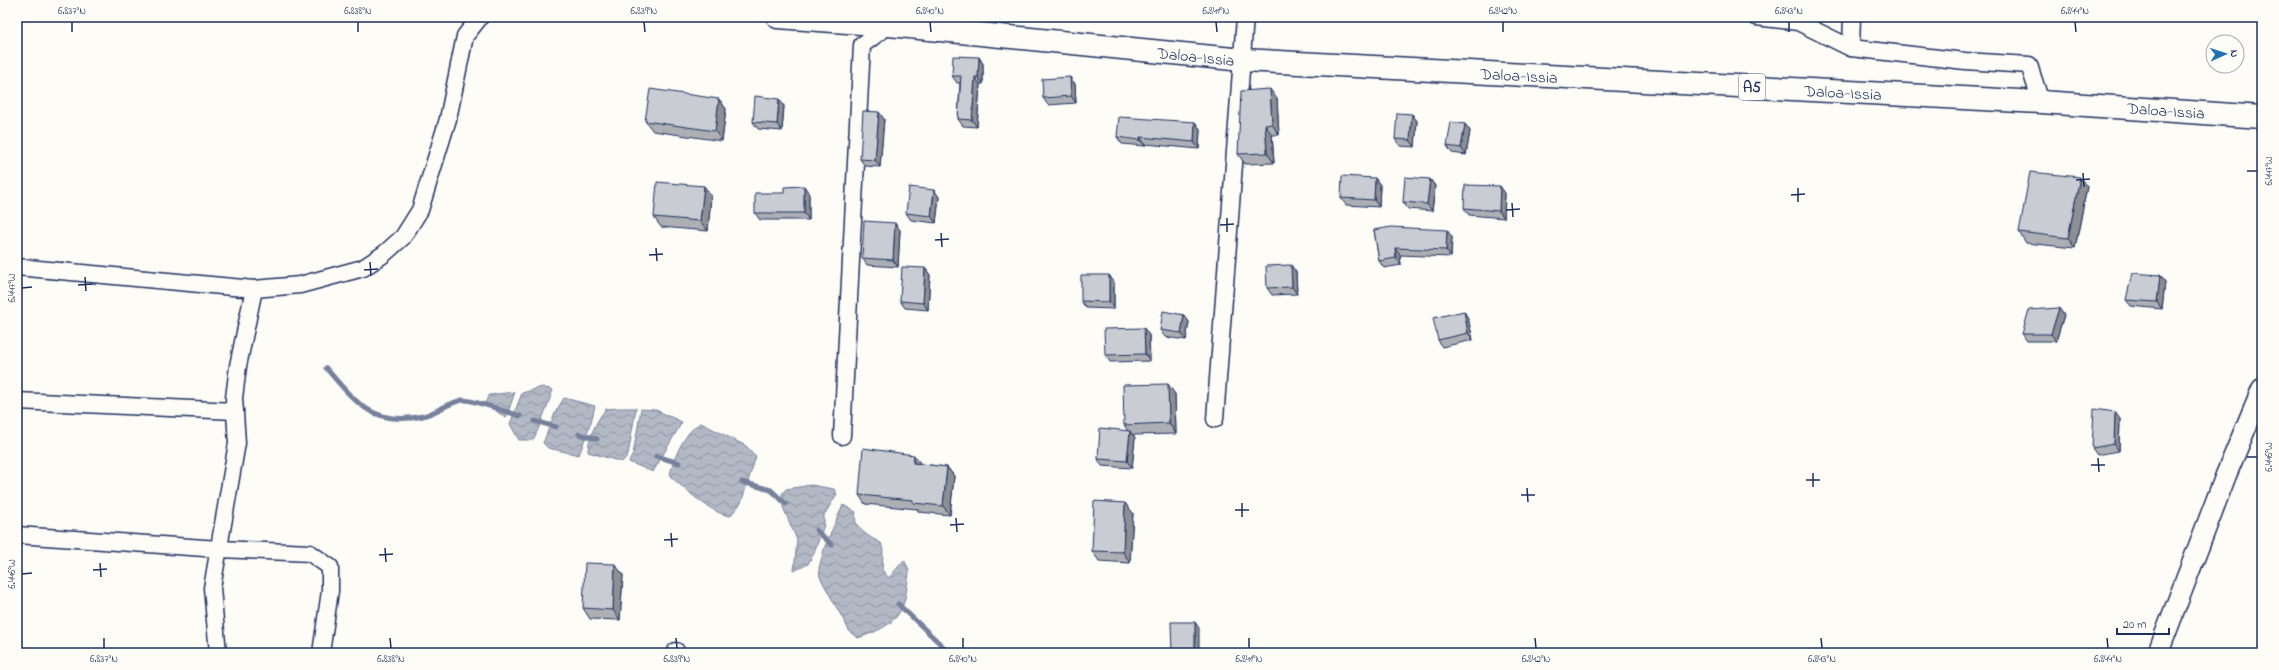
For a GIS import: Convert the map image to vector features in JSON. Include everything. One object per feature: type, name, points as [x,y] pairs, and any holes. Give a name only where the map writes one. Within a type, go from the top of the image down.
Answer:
[{"type":"main road","name":"Daloa-Issia","points":[[778,17],[889,21],[1243,60],[2041,102],[2262,117]]},
{"type":"street","points":[[17,267],[254,289],[300,285],[363,268],[384,254],[403,237],[420,210],[430,182],[448,120],[465,36],[480,17]]},
{"type":"street","points":[[1215,419],[1243,60],[1245,17]]},
{"type":"street","points":[[1756,17],[1798,22],[1851,48],[1957,61],[2028,65],[2041,102]]},
{"type":"street","points":[[1851,48],[1852,17]]},
{"type":"street","points":[[842,436],[862,45],[889,21]]},
{"type":"street","points":[[218,653],[212,588],[237,443],[234,398],[238,366],[254,289]]},
{"type":"street","points":[[2158,653],[2229,469],[2262,389]]},
{"type":"street","points":[[17,401],[234,411]]},
{"type":"street","points":[[17,535],[219,550],[310,553],[330,567],[330,592],[321,653]]},
{"type":"water","points":[[542,387],[553,390],[540,425],[533,440],[519,440],[510,424],[522,393]]},
{"type":"water","points":[[515,392],[506,418],[485,403],[489,395]]},
{"type":"water","points":[[564,398],[595,406],[579,455],[548,448],[543,443],[555,413]]},
{"type":"water","points":[[636,408],[628,455],[622,462],[588,452],[591,435],[602,414],[606,409]]},
{"type":"water","points":[[641,409],[656,410],[682,422],[653,472],[629,462],[633,454]]},
{"type":"water","points":[[701,423],[746,446],[756,456],[741,503],[730,516],[715,511],[707,506],[670,476],[671,469],[685,438],[695,426]]},
{"type":"water","points":[[811,485],[834,489],[837,494],[824,515],[824,525],[814,553],[808,564],[794,571],[797,540],[783,507],[782,494],[786,489]]},
{"type":"water","points":[[843,505],[856,512],[856,522],[866,535],[881,543],[883,550],[882,570],[889,578],[904,560],[908,567],[909,573],[905,598],[898,615],[885,626],[858,638],[850,632],[820,577],[819,568],[825,546]]},
{"type":"building","points":[[953,56],[979,57],[978,77],[975,77],[972,120],[958,119],[961,76],[952,76]]},
{"type":"building","points":[[1070,77],[1071,96],[1043,98],[1042,79]]},
{"type":"building","points":[[650,89],[719,99],[715,131],[645,121]]},
{"type":"building","points":[[1270,89],[1272,124],[1265,125],[1267,153],[1238,154],[1241,91]]},
{"type":"building","points":[[755,96],[779,99],[777,124],[753,122]]},
{"type":"building","points":[[863,111],[879,112],[875,160],[860,159]]},
{"type":"building","points":[[1397,113],[1412,114],[1410,140],[1395,139]]},
{"type":"building","points":[[1119,117],[1195,122],[1194,142],[1140,137],[1140,140],[1117,137]]},
{"type":"building","points":[[1451,122],[1465,124],[1461,148],[1447,146]]},
{"type":"building","points":[[2030,172],[2080,177],[2068,238],[2019,232]]},
{"type":"building","points":[[1342,176],[1375,178],[1374,200],[1341,198]]},
{"type":"building","points":[[1405,177],[1430,179],[1427,204],[1403,202]]},
{"type":"building","points":[[657,182],[704,186],[700,221],[654,217]]},
{"type":"building","points":[[1465,185],[1500,186],[1499,211],[1464,208]]},
{"type":"building","points":[[804,186],[804,213],[755,213],[755,193],[784,193],[784,187]]},
{"type":"building","points":[[909,187],[934,190],[931,216],[906,213]]},
{"type":"building","points":[[864,221],[895,223],[893,260],[862,258]]},
{"type":"building","points":[[1391,227],[1447,230],[1446,250],[1395,248],[1396,258],[1379,261],[1374,230]]},
{"type":"building","points":[[1291,265],[1292,287],[1267,288],[1266,266]]},
{"type":"building","points":[[902,267],[925,268],[923,303],[900,301]]},
{"type":"building","points":[[2132,273],[2160,275],[2157,302],[2126,300]]},
{"type":"building","points":[[1081,275],[1109,275],[1109,302],[1081,301]]},
{"type":"building","points":[[2059,308],[2051,334],[2022,334],[2029,310]]},
{"type":"building","points":[[1163,311],[1184,315],[1181,333],[1160,330]]},
{"type":"building","points":[[1464,311],[1468,333],[1438,340],[1433,318]]},
{"type":"building","points":[[1144,328],[1145,354],[1105,355],[1104,329]]},
{"type":"building","points":[[1168,384],[1169,423],[1124,425],[1123,385]]},
{"type":"building","points":[[2094,409],[2115,412],[2114,444],[2092,448]]},
{"type":"building","points":[[1100,428],[1130,431],[1127,461],[1098,459]]},
{"type":"building","points":[[863,448],[914,455],[913,463],[947,467],[943,506],[913,503],[913,500],[859,495]]},
{"type":"building","points":[[1094,501],[1125,503],[1123,552],[1092,551]]},
{"type":"building","points":[[585,563],[615,564],[613,610],[583,608]]},
{"type":"building","points":[[1171,622],[1195,622],[1195,653],[1172,653]]},
{"type":"waterway","points":[[326,368],[356,401],[378,415],[391,418],[423,416],[433,413],[452,403],[466,400],[520,416]]},
{"type":"waterway","points":[[535,421],[556,427]]},
{"type":"waterway","points":[[579,434],[597,439]]},
{"type":"waterway","points":[[656,456],[679,463]]},
{"type":"waterway","points":[[742,482],[771,490],[786,504]]},
{"type":"waterway","points":[[816,530],[832,545]]},
{"type":"waterway","points":[[898,604],[950,653]]}]
